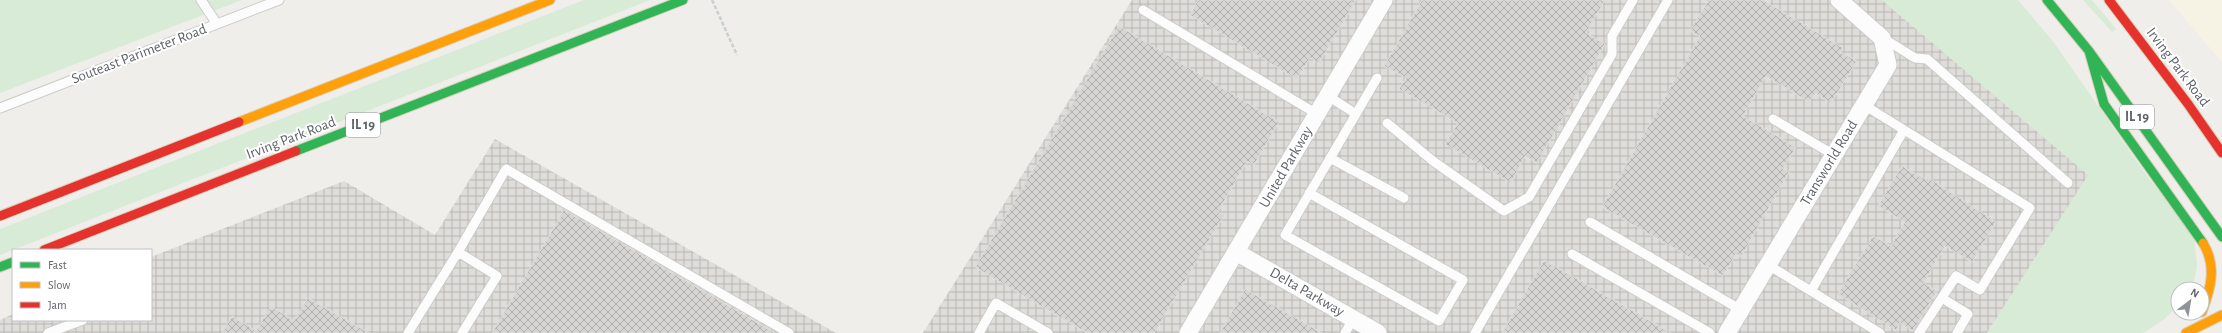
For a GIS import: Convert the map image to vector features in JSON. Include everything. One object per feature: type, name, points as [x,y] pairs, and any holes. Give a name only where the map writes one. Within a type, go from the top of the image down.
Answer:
[{"type":"main road","points":[[0,216],[550,0]]},
{"type":"main road","name":"Irving Park Road","points":[[47,249],[683,0]]},
{"type":"main road","name":"IL 19","points":[[2047,0],[2089,51],[2222,237]]},
{"type":"main road","name":"Irving Park Road","points":[[2108,0],[2184,98],[2222,153]]},
{"type":"main road","points":[[2089,51],[2104,104],[2189,221],[2209,254],[2212,267],[2210,291]]},
{"type":"main road","points":[[0,267],[12,262]]},
{"type":"main road","points":[[2187,333],[2222,315]]},
{"type":"main road","points":[[2187,333],[2196,321]]},
{"type":"street","name":"United Parkway","points":[[1188,333],[1384,0]]},
{"type":"street","points":[[1839,0],[1882,38]]},
{"type":"street","name":"Transworld Road","points":[[1727,333],[1888,65],[1882,38]]},
{"type":"street","name":"Delta Parkway","points":[[1236,252],[1349,326],[1378,333]]},
{"type":"lane","points":[[200,0],[217,24]]},
{"type":"lane","name":"Souteast Parimeter Road","points":[[0,108],[278,0]]},
{"type":"lane","points":[[1387,123],[1433,162],[1504,211],[1529,197],[1612,54],[1612,36],[1633,0]]},
{"type":"lane","points":[[1475,333],[1668,0]]},
{"type":"lane","points":[[1143,10],[1317,114]]},
{"type":"lane","points":[[1882,38],[1915,58],[1927,59],[2068,183]]},
{"type":"lane","points":[[1309,193],[1463,280],[1439,321],[1285,234],[1309,193],[1356,114],[1377,78]]},
{"type":"lane","points":[[1328,96],[1356,114]]},
{"type":"lane","points":[[1864,105],[2030,208],[1980,290],[1956,276],[1919,333]]},
{"type":"lane","points":[[1773,119],[1834,155]]},
{"type":"lane","points":[[1811,291],[1904,130]]},
{"type":"lane","points":[[1330,158],[1404,198]]},
{"type":"lane","points":[[408,333],[458,252],[506,169],[789,333]]},
{"type":"lane","points":[[1590,222],[1741,310]]},
{"type":"lane","points":[[458,252],[497,276],[462,333]]},
{"type":"lane","points":[[1572,254],[1710,333]]},
{"type":"lane","points":[[1768,265],[1880,333]]},
{"type":"lane","points":[[1942,298],[1968,314],[1956,333]]},
{"type":"lane","points":[[979,333],[996,303],[1048,333]]},
{"type":"lane","points":[[48,333],[79,321]]},
{"type":"path","points":[[712,0],[737,55]]},
{"type":"shaded area","points":[[1132,0],[1882,0],[2089,175],[1987,333],[923,333]]},
{"type":"shaded area","points":[[2169,0],[2222,0],[2222,62]]},
{"type":"shaded area","points":[[495,139],[836,333],[0,333],[0,320],[12,314],[12,321],[152,321],[152,257],[344,181],[435,235]]},
{"type":"green space","points":[[0,0],[242,0],[0,93]]},
{"type":"green space","points":[[584,0],[650,0],[12,249],[0,255],[0,229]]},
{"type":"green space","points":[[1882,0],[2018,0],[2052,40],[2147,176],[2194,235],[2197,267],[2194,281],[2170,281],[2170,313],[2143,333],[1987,333],[2088,175]]},
{"type":"green space","points":[[2083,0],[2092,0],[2116,29],[2112,32]]},
{"type":"building","points":[[1198,0],[1356,0],[1319,63],[1310,58],[1297,79],[1190,15]]},
{"type":"building","points":[[1422,0],[1605,0],[1586,33],[1605,44],[1537,163],[1525,156],[1511,183],[1445,144],[1458,123],[1399,89],[1406,78],[1384,66]]},
{"type":"building","points":[[1709,0],[1763,0],[1843,48],[1840,52],[1857,61],[1831,103],[1815,93],[1809,102],[1766,76],[1743,116],[1796,147],[1783,169],[1789,172],[1741,257],[1736,254],[1723,276],[1602,207],[1700,36],[1690,31]]},
{"type":"building","points":[[1119,26],[1279,122],[1254,165],[1247,161],[1218,212],[1224,215],[1154,333],[1087,333],[975,267]]},
{"type":"building","points":[[1902,166],[1928,181],[1929,178],[1996,222],[1972,262],[1945,246],[1923,283],[1937,291],[1913,331],[1900,323],[1896,330],[1838,294],[1873,236],[1891,246],[1905,222],[1878,206]]},
{"type":"building","points":[[564,210],[602,232],[775,333],[492,333]]},
{"type":"building","points":[[1544,260],[1671,333],[1502,333]]},
{"type":"building","points":[[1245,289],[1322,333],[1220,333]]},
{"type":"building","points":[[308,298],[369,333],[222,333],[232,316],[256,331],[271,306],[294,321]]},
{"type":"traffic: fast","points":[[296,151],[683,0]]},
{"type":"traffic: fast","points":[[2047,0],[2089,51],[2222,237]]},
{"type":"traffic: fast","points":[[2089,51],[2104,104],[2203,243]]},
{"type":"traffic: fast","points":[[0,267],[12,262]]},
{"type":"traffic: slow","points":[[239,122],[550,0]]},
{"type":"traffic: slow","points":[[2203,243],[2210,260],[2210,286]]},
{"type":"traffic: slow","points":[[2186,333],[2222,315]]},
{"type":"traffic: jam","points":[[2109,0],[2188,104],[2222,153]]},
{"type":"traffic: jam","points":[[0,216],[239,122]]},
{"type":"traffic: jam","points":[[47,249],[296,151]]}]
